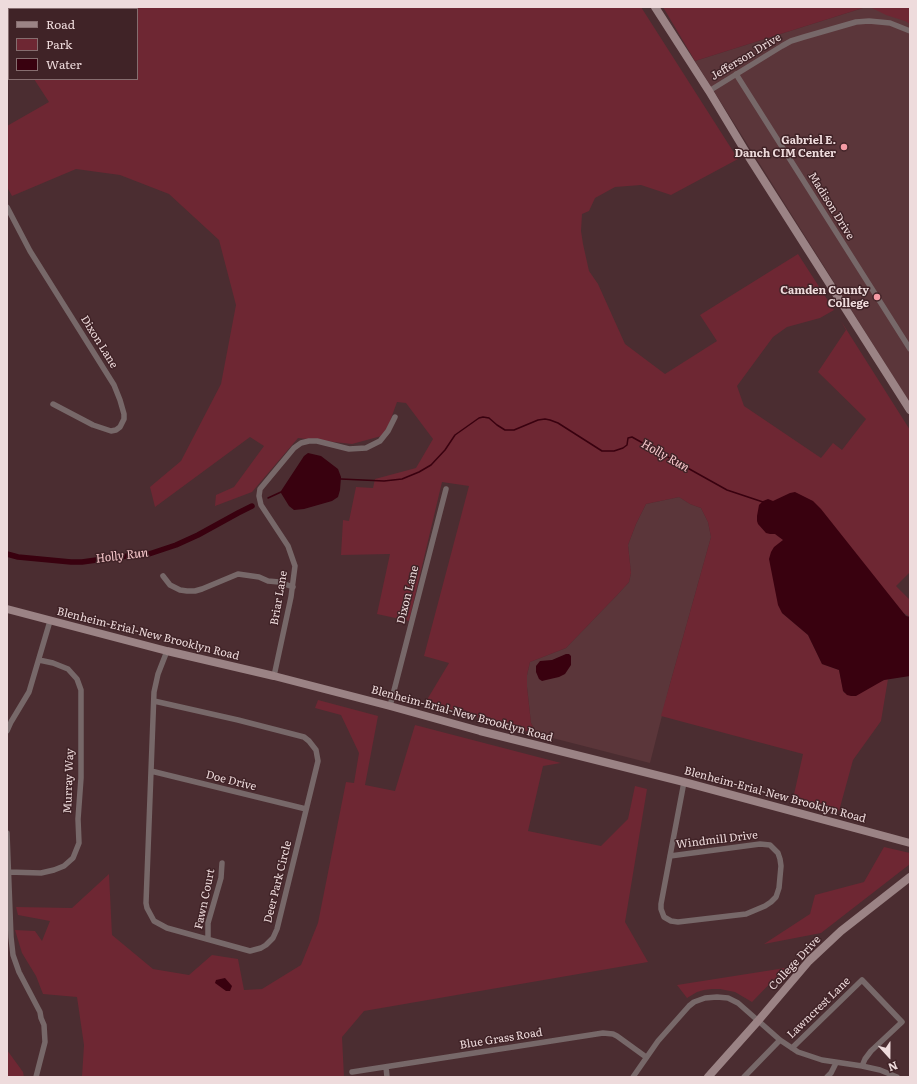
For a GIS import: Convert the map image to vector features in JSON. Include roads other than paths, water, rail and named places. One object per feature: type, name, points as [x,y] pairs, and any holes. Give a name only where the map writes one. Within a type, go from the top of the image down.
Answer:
[{"type":"main road","points":[[655,7],[709,91],[750,160],[910,410]]},
{"type":"main road","name":"Blenheim-Erial-New Brooklyn Road","points":[[7,610],[167,651],[274,676],[910,842]]},
{"type":"main road","points":[[896,839],[910,846]]},
{"type":"main road","name":"College Drive","points":[[708,1077],[809,961],[836,936],[910,877]]},
{"type":"street","name":"Jefferson Drive","points":[[709,91],[791,41],[856,22],[884,22],[910,31]]},
{"type":"street","name":"Madison Drive","points":[[736,74],[910,349]]},
{"type":"street","name":"Dixon Lane","points":[[7,207],[29,250],[114,385],[120,400],[124,419],[120,428],[111,431],[93,425],[53,404]]},
{"type":"street","name":"Briar Lane","points":[[274,676],[293,587],[295,566],[288,546],[263,507],[259,496],[260,489],[294,448],[301,444],[309,441],[317,441],[349,449],[366,448],[380,441],[388,431],[395,417]]},
{"type":"street","name":"Dixon Lane","points":[[390,706],[446,489]]},
{"type":"street","points":[[163,576],[170,585],[180,590],[187,591],[202,589],[238,574],[259,577],[268,581],[279,582],[293,587]]},
{"type":"street","points":[[7,731],[29,692],[50,621]]},
{"type":"street","name":"Deer Park Circle","points":[[154,701],[304,737],[316,750],[318,761],[277,930],[273,938],[261,948],[250,951],[167,928],[159,925],[151,918],[147,908],[154,692],[158,674],[167,651]]},
{"type":"street","name":"Murray Way","points":[[8,872],[41,873],[64,866],[73,858],[79,843],[78,819],[81,778],[81,690],[77,679],[68,669],[53,663],[39,660]]},
{"type":"street","name":"Doe Drive","points":[[151,771],[306,809]]},
{"type":"street","name":"Windmill Drive","points":[[670,856],[760,844],[770,845],[778,853],[781,866],[779,888],[776,897],[765,906],[746,914],[678,922],[671,921],[664,917],[661,904],[670,856],[684,782]]},
{"type":"street","points":[[7,833],[13,956],[19,972],[40,1012],[44,1025],[45,1042],[36,1077]]},
{"type":"street","name":"Fawn Court","points":[[208,939],[208,923],[221,878],[222,863]]},
{"type":"street","name":"Lawncrest Lane","points":[[792,1048],[862,980],[902,1022],[871,1051],[862,1066]]},
{"type":"street","points":[[633,1077],[658,1041],[689,1006],[694,1002],[705,998],[722,997],[732,1000],[742,1006],[780,1040],[803,1054],[816,1059],[880,1070],[897,1077]]},
{"type":"street","name":"Blue Grass Road","points":[[352,1072],[386,1068],[603,1033],[617,1036],[646,1057]]},
{"type":"street","points":[[744,1077],[780,1040]]},
{"type":"street","points":[[827,1077],[836,1063]]},
{"type":"street","points":[[386,1068],[387,1077]]},
{"type":"water","points":[[308,453],[321,456],[338,469],[341,477],[340,490],[338,497],[332,501],[304,509],[294,510],[289,506],[281,491],[304,456]]},
{"type":"water","points":[[795,492],[813,501],[821,509],[906,616],[910,617],[910,676],[884,680],[856,696],[847,695],[843,691],[839,670],[822,664],[808,635],[782,613],[778,605],[769,559],[774,547],[783,540],[775,534],[766,533],[758,524],[757,516],[759,505],[763,501],[768,499],[773,501]]},
{"type":"water","points":[[566,654],[571,656],[571,665],[565,674],[542,681],[539,679],[536,672],[536,666],[540,661],[552,660]]},
{"type":"water","points":[[225,978],[232,986],[230,991],[226,991],[215,983],[216,980]]},
{"type":"waterway","name":"Holly Run","points":[[341,479],[384,481],[402,479],[419,472],[431,465],[445,450],[455,435],[479,418],[489,418],[505,430],[514,430],[538,420],[545,419],[558,423],[602,451],[614,451],[623,448],[627,445],[628,438],[632,437],[727,490],[763,502]]},
{"type":"waterway","name":"Holly Run","points":[[268,498],[281,492]]},
{"type":"waterway","name":"Holly Run","points":[[7,554],[18,557],[71,562],[149,554],[176,545],[198,535],[252,506]]},
{"type":"place","name":"Gabriel E. Danch CIM Center","points":[[844,147]]},
{"type":"place","name":"Camden County College","points":[[877,297]]}]
